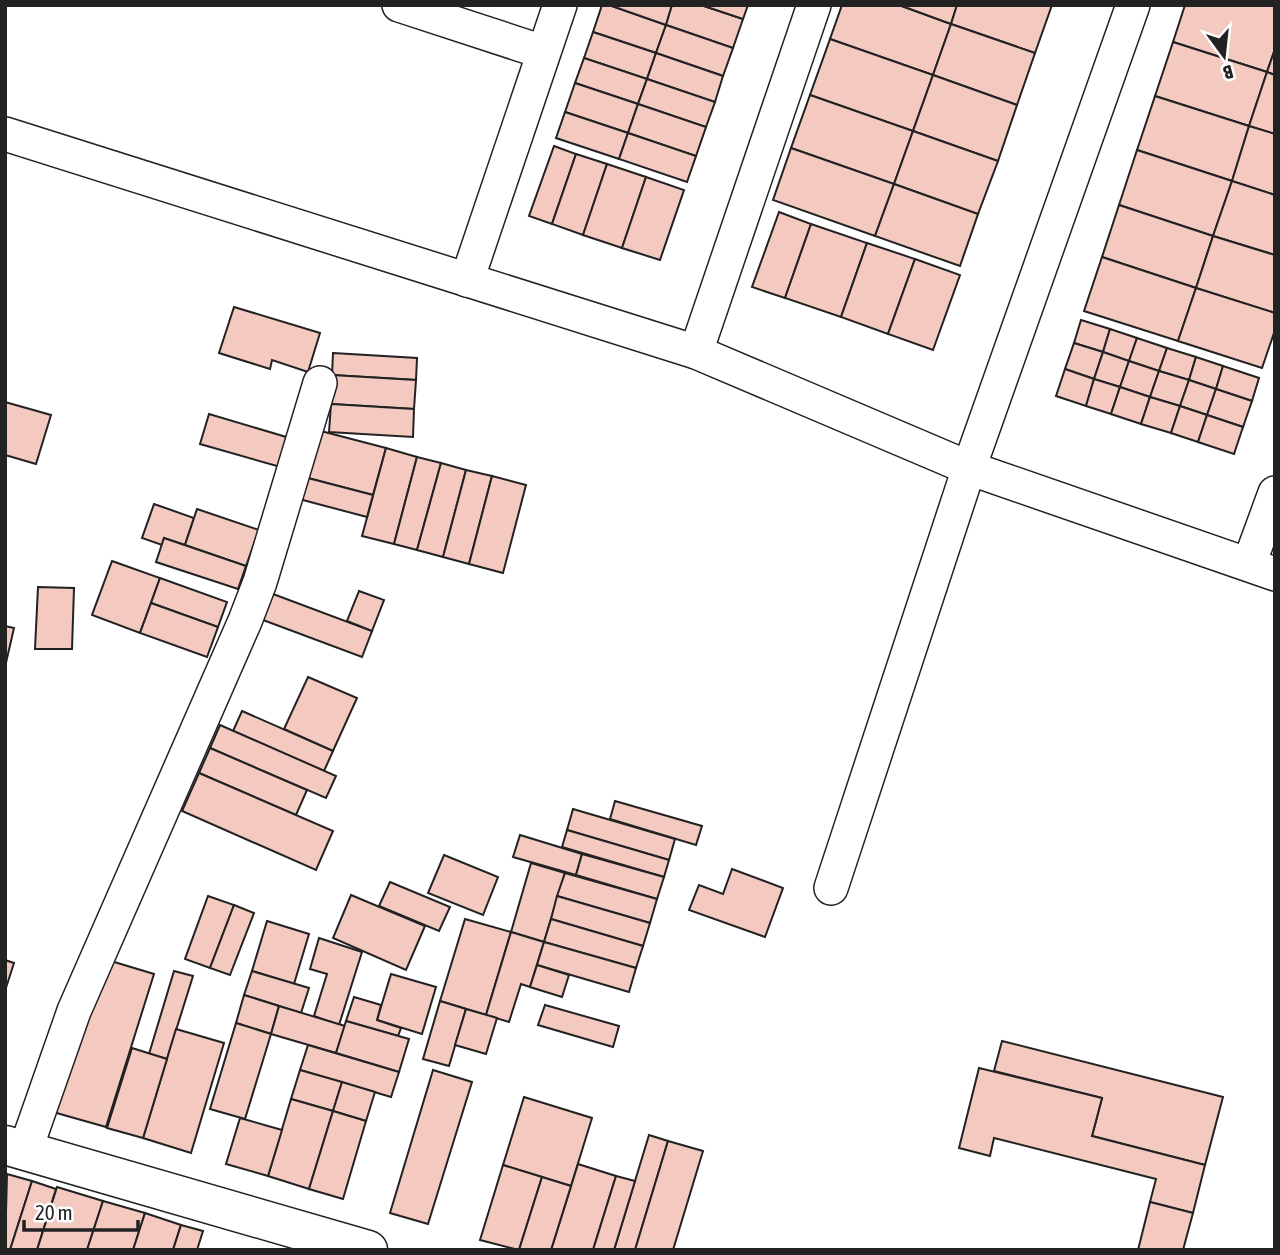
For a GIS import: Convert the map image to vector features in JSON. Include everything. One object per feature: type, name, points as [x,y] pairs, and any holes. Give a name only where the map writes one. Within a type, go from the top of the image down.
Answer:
[{"type":"main road","points":[[15,1148],[368,1250]]},
{"type":"street","points":[[399,5],[543,52]]},
{"type":"street","points":[[467,280],[560,5]]},
{"type":"street","points":[[696,352],[814,5]]},
{"type":"street","points":[[831,888],[969,468],[1133,5]]},
{"type":"street","points":[[5,134],[696,352],[969,468],[1262,569],[1275,493]]},
{"type":"street","points":[[15,1148],[245,621],[260,582],[320,383]]},
{"type":"building","points":[[602,5],[666,25],[656,53],[593,32]]},
{"type":"building","points":[[609,5],[672,5],[666,25]]},
{"type":"building","points":[[672,5],[701,5],[743,19],[733,48],[666,25]]},
{"type":"building","points":[[701,5],[748,5],[743,19]]},
{"type":"building","points":[[842,5],[899,5],[951,24],[933,75],[830,39]]},
{"type":"building","points":[[899,5],[957,5],[951,24]]},
{"type":"building","points":[[957,5],[1052,5],[1035,53],[951,24]]},
{"type":"building","points":[[1185,5],[1275,6],[1275,49],[1267,72],[1173,42]]},
{"type":"building","points":[[951,24],[1035,53],[1017,105],[933,75]]},
{"type":"building","points":[[666,25],[733,48],[723,76],[656,53]]},
{"type":"building","points":[[593,32],[656,53],[647,79],[584,58]]},
{"type":"building","points":[[830,39],[933,75],[913,131],[810,95]]},
{"type":"building","points":[[1173,42],[1267,72],[1249,126],[1155,96]]},
{"type":"building","points":[[1275,49],[1275,75],[1267,72]]},
{"type":"building","points":[[656,53],[723,76],[715,102],[647,79]]},
{"type":"building","points":[[584,58],[647,79],[638,104],[575,83]]},
{"type":"building","points":[[1267,72],[1275,75],[1275,134],[1249,126]]},
{"type":"building","points":[[933,75],[1017,105],[998,161],[913,131]]},
{"type":"building","points":[[647,79],[715,102],[706,127],[638,104]]},
{"type":"building","points":[[575,83],[638,104],[628,133],[565,112]]},
{"type":"building","points":[[810,95],[913,131],[894,184],[791,148]]},
{"type":"building","points":[[1155,96],[1249,126],[1232,181],[1137,150]]},
{"type":"building","points":[[638,104],[706,127],[696,156],[628,133]]},
{"type":"building","points":[[565,112],[628,133],[619,159],[556,138]]},
{"type":"building","points":[[1249,126],[1275,134],[1275,195],[1232,181]]},
{"type":"building","points":[[913,131],[998,161],[978,214],[894,184]]},
{"type":"building","points":[[628,133],[696,156],[687,182],[619,159]]},
{"type":"building","points":[[554,146],[576,154],[552,224],[529,216]]},
{"type":"building","points":[[791,148],[894,184],[875,236],[773,200]]},
{"type":"building","points":[[1137,150],[1232,181],[1213,236],[1119,205]]},
{"type":"building","points":[[576,154],[607,164],[583,235],[552,224]]},
{"type":"building","points":[[607,164],[646,177],[622,248],[583,235]]},
{"type":"building","points":[[646,177],[684,190],[660,260],[622,248]]},
{"type":"building","points":[[1232,181],[1275,195],[1275,255],[1213,236]]},
{"type":"building","points":[[894,184],[978,214],[960,266],[875,236]]},
{"type":"building","points":[[1119,205],[1213,236],[1196,288],[1102,257]]},
{"type":"building","points":[[779,212],[811,224],[785,298],[752,287]]},
{"type":"building","points":[[811,224],[867,243],[841,317],[785,298]]},
{"type":"building","points":[[1213,236],[1275,255],[1275,313],[1196,288]]},
{"type":"building","points":[[867,243],[915,259],[888,334],[841,317]]},
{"type":"building","points":[[1102,257],[1196,288],[1178,341],[1084,311]]},
{"type":"building","points":[[915,259],[960,275],[933,350],[888,334]]},
{"type":"building","points":[[1196,288],[1275,313],[1275,330],[1262,368],[1178,341]]},
{"type":"building","points":[[234,307],[320,333],[308,372],[272,360],[270,369],[219,353]]},
{"type":"building","points":[[1081,320],[1110,329],[1103,352],[1074,343]]},
{"type":"building","points":[[1110,329],[1137,338],[1129,361],[1103,352]]},
{"type":"building","points":[[1137,338],[1167,348],[1159,371],[1129,361]]},
{"type":"building","points":[[1074,343],[1103,352],[1094,379],[1065,369]]},
{"type":"building","points":[[1167,348],[1196,357],[1189,380],[1159,371]]},
{"type":"building","points":[[1103,352],[1129,361],[1120,387],[1094,379]]},
{"type":"building","points":[[333,353],[417,358],[416,380],[332,375]]},
{"type":"building","points":[[1196,357],[1223,366],[1216,389],[1189,380]]},
{"type":"building","points":[[1129,361],[1159,371],[1150,397],[1120,387]]},
{"type":"building","points":[[1223,366],[1259,378],[1252,401],[1216,389]]},
{"type":"building","points":[[1065,369],[1094,379],[1086,406],[1056,396]]},
{"type":"building","points":[[1159,371],[1189,380],[1180,406],[1150,397]]},
{"type":"building","points":[[332,375],[416,380],[414,409],[331,404]]},
{"type":"building","points":[[1094,379],[1120,387],[1111,414],[1086,406]]},
{"type":"building","points":[[1189,380],[1216,389],[1207,415],[1180,406]]},
{"type":"building","points":[[1120,387],[1150,397],[1141,424],[1111,414]]},
{"type":"building","points":[[1216,389],[1252,401],[1243,427],[1207,415]]},
{"type":"building","points":[[1150,397],[1180,406],[1171,433],[1141,424]]},
{"type":"building","points":[[5,402],[51,415],[36,464],[5,455]]},
{"type":"building","points":[[331,404],[414,409],[413,437],[329,432]]},
{"type":"building","points":[[1180,406],[1207,415],[1198,442],[1171,433]]},
{"type":"building","points":[[209,414],[293,439],[284,468],[200,444]]},
{"type":"building","points":[[1207,415],[1243,427],[1234,454],[1198,442]]},
{"type":"building","points":[[317,430],[386,448],[373,495],[304,477]]},
{"type":"building","points":[[386,448],[417,457],[394,544],[362,536]]},
{"type":"building","points":[[417,457],[441,463],[417,550],[394,544]]},
{"type":"building","points":[[441,463],[466,470],[443,557],[417,550]]},
{"type":"building","points":[[466,470],[492,476],[469,564],[443,557]]},
{"type":"building","points":[[492,476],[526,485],[503,573],[469,564]]},
{"type":"building","points":[[304,477],[373,495],[367,517],[299,499]]},
{"type":"building","points":[[154,504],[194,518],[185,545],[164,538],[162,545],[142,538]]},
{"type":"building","points":[[197,509],[259,530],[246,566],[185,545]]},
{"type":"building","points":[[164,538],[246,566],[238,589],[156,562]]},
{"type":"building","points":[[112,561],[160,578],[140,633],[92,615]]},
{"type":"building","points":[[160,578],[227,602],[218,627],[151,603]]},
{"type":"building","points":[[38,587],[74,588],[72,649],[35,649]]},
{"type":"building","points":[[265,591],[372,631],[362,657],[255,617]]},
{"type":"building","points":[[359,591],[384,600],[372,631],[347,621]]},
{"type":"building","points":[[151,603],[218,627],[207,657],[140,633]]},
{"type":"building","points":[[5,626],[14,628],[5,667]]},
{"type":"building","points":[[308,677],[357,698],[333,751],[284,729]]},
{"type":"building","points":[[242,711],[333,751],[324,771],[233,731]]},
{"type":"building","points":[[220,725],[336,776],[326,798],[210,748]]},
{"type":"building","points":[[210,748],[307,790],[296,815],[199,773]]},
{"type":"building","points":[[199,773],[333,831],[316,870],[182,811]]},
{"type":"building","points":[[615,801],[702,826],[696,845],[610,819]]},
{"type":"building","points":[[573,809],[675,839],[669,860],[567,830]]},
{"type":"building","points":[[567,830],[669,860],[664,877],[562,847]]},
{"type":"building","points":[[520,835],[582,854],[576,875],[513,857]]},
{"type":"building","points":[[582,854],[664,877],[657,899],[576,875]]},
{"type":"building","points":[[444,855],[498,877],[483,915],[428,893]]},
{"type":"building","points":[[531,863],[565,873],[544,942],[511,932]]},
{"type":"building","points":[[732,869],[783,888],[765,937],[689,910],[699,885],[723,894]]},
{"type":"building","points":[[565,873],[657,899],[650,923],[557,896]]},
{"type":"building","points":[[390,882],[450,907],[439,931],[379,906]]},
{"type":"building","points":[[351,895],[425,926],[406,970],[333,938]]},
{"type":"building","points":[[208,896],[234,905],[210,968],[185,959]]},
{"type":"building","points":[[557,896],[650,923],[643,946],[551,919]]},
{"type":"building","points":[[234,905],[254,913],[230,975],[210,968]]},
{"type":"building","points":[[465,919],[511,932],[486,1015],[440,1001]]},
{"type":"building","points":[[551,919],[643,946],[636,968],[544,942]]},
{"type":"building","points":[[267,921],[309,934],[294,984],[252,971]]},
{"type":"building","points":[[511,932],[544,942],[530,987],[521,984],[509,1022],[486,1015]]},
{"type":"building","points":[[319,938],[362,952],[339,1025],[314,1016],[327,974],[310,969]]},
{"type":"building","points":[[544,942],[636,968],[629,992],[537,965]]},
{"type":"building","points":[[101,958],[154,974],[106,1127],[53,1112]]},
{"type":"building","points":[[5,960],[14,963],[5,991]]},
{"type":"building","points":[[537,965],[569,975],[562,997],[530,987]]},
{"type":"building","points":[[174,971],[193,976],[167,1059],[149,1054]]},
{"type":"building","points":[[252,971],[309,988],[301,1013],[244,995]]},
{"type":"building","points":[[391,974],[436,987],[422,1034],[377,1020]]},
{"type":"building","points":[[244,995],[279,1006],[271,1034],[236,1023]]},
{"type":"building","points":[[354,997],[381,1005],[377,1020],[401,1028],[398,1036],[346,1021]]},
{"type":"building","points":[[440,1001],[466,1009],[449,1066],[423,1059]]},
{"type":"building","points":[[545,1005],[619,1026],[613,1047],[538,1025]]},
{"type":"building","points":[[279,1006],[345,1026],[336,1053],[271,1034]]},
{"type":"building","points":[[466,1009],[497,1018],[486,1054],[455,1045]]},
{"type":"building","points":[[346,1021],[409,1039],[399,1072],[336,1053]]},
{"type":"building","points":[[236,1023],[271,1034],[245,1119],[210,1109]]},
{"type":"building","points":[[176,1029],[224,1043],[191,1153],[143,1138]]},
{"type":"building","points":[[1002,1041],[1223,1097],[1205,1165],[1092,1136],[1102,1098],[994,1071]]},
{"type":"building","points":[[308,1045],[399,1072],[391,1097],[300,1070]]},
{"type":"building","points":[[132,1048],[167,1059],[143,1138],[107,1128]]},
{"type":"building","points":[[979,1068],[1102,1098],[1092,1136],[1205,1165],[1193,1213],[1150,1202],[1156,1179],[994,1138],[990,1156],[959,1148]]},
{"type":"building","points":[[300,1070],[342,1082],[333,1111],[291,1099]]},
{"type":"building","points":[[433,1070],[472,1082],[428,1224],[390,1213]]},
{"type":"building","points":[[342,1082],[375,1092],[366,1121],[333,1111]]},
{"type":"building","points":[[524,1097],[592,1118],[571,1186],[503,1165]]},
{"type":"building","points":[[291,1099],[333,1111],[309,1189],[268,1176]]},
{"type":"building","points":[[333,1111],[366,1121],[343,1199],[309,1189]]},
{"type":"building","points":[[240,1118],[282,1130],[268,1176],[226,1164]]},
{"type":"building","points":[[649,1135],[668,1141],[635,1250],[614,1250]]},
{"type":"building","points":[[668,1141],[703,1151],[673,1250],[635,1250]]},
{"type":"building","points":[[578,1164],[616,1176],[593,1250],[551,1250]]},
{"type":"building","points":[[503,1165],[542,1177],[519,1250],[480,1240]]},
{"type":"building","points":[[7,1174],[32,1181],[10,1250],[5,1250]]},
{"type":"building","points":[[616,1176],[635,1181],[614,1250],[593,1250]]},
{"type":"building","points":[[542,1177],[571,1186],[551,1250],[519,1250]]},
{"type":"building","points":[[32,1181],[56,1189],[37,1250],[10,1250]]},
{"type":"building","points":[[57,1187],[103,1201],[87,1250],[37,1250]]},
{"type":"building","points":[[103,1201],[145,1213],[133,1250],[87,1250]]},
{"type":"building","points":[[1150,1202],[1193,1213],[1183,1250],[1138,1250]]},
{"type":"building","points":[[145,1213],[181,1225],[173,1250],[133,1250]]},
{"type":"building","points":[[181,1225],[203,1231],[197,1250],[173,1250]]}]
